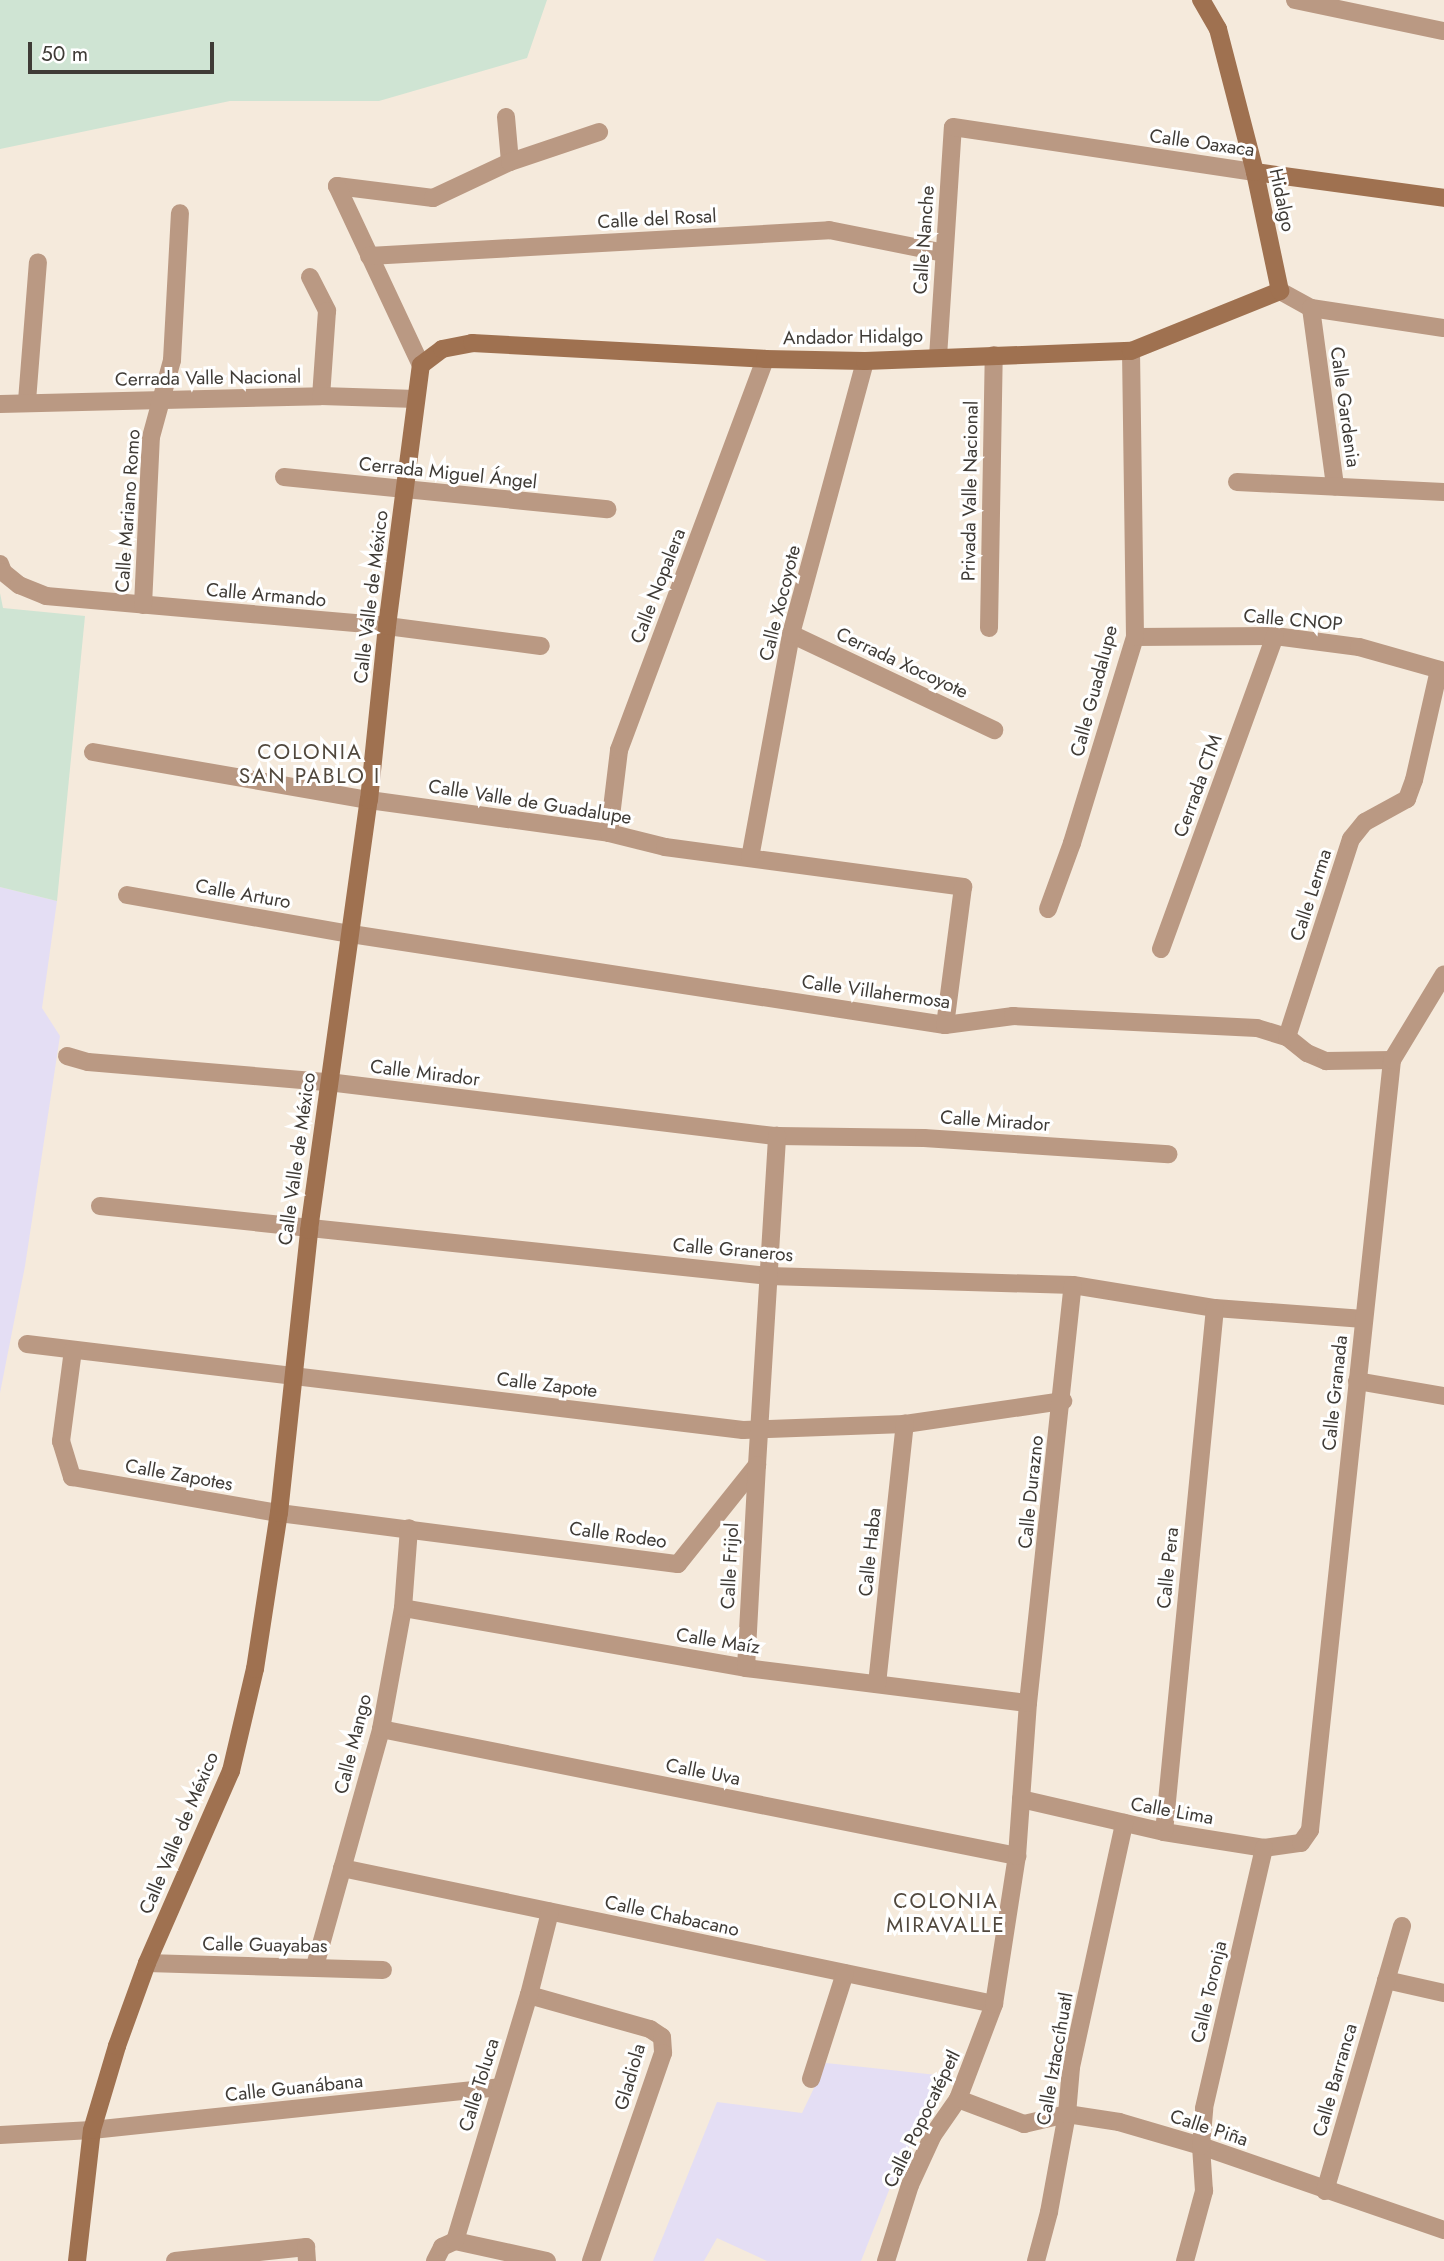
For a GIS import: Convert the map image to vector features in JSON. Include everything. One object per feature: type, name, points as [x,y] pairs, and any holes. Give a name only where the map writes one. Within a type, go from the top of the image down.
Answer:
[{"type":"street","name":"Hidalgo","points":[[1201,0],[1218,29],[1255,172],[1280,291]]},
{"type":"street","points":[[1295,0],[1444,31]]},
{"type":"street","points":[[506,117],[510,162]]},
{"type":"street","name":"Calle Oaxaca","points":[[953,127],[1444,198]]},
{"type":"street","name":"Calle Nanche","points":[[938,357],[953,127]]},
{"type":"street","points":[[422,365],[337,186],[433,198],[510,162],[599,132]]},
{"type":"street","name":"Calle Mariano Romo","points":[[143,605],[151,436],[172,360],[180,213]]},
{"type":"street","name":"Calle del Rosal","points":[[369,256],[829,230],[944,253]]},
{"type":"street","points":[[27,401],[38,262]]},
{"type":"street","points":[[310,276],[327,311],[321,396]]},
{"type":"street","points":[[1280,291],[1311,308],[1444,328]]},
{"type":"street","name":"Andador Hidalgo","points":[[422,365],[443,349],[472,343],[765,359],[865,361],[1131,351],[1280,291]]},
{"type":"street","name":"Calle Gardenia","points":[[1311,308],[1335,486],[1444,492]]},
{"type":"street","name":"Calle Guadalupe","points":[[1048,909],[1072,843],[1135,637],[1131,351]]},
{"type":"street","name":"Privada Valle Nacional","points":[[989,628],[994,355]]},
{"type":"street","name":"Calle Nopalera","points":[[609,833],[619,750],[765,359]]},
{"type":"street","name":"Calle Xocoyote","points":[[750,858],[791,634],[865,361]]},
{"type":"street","name":"Calle Valle de México","points":[[77,2261],[92,2130],[147,1963],[231,1771],[255,1669],[279,1513],[309,1230],[369,800],[387,626],[422,365]]},
{"type":"street","name":"Cerrada Valle Nacional","points":[[0,404],[27,401],[321,396],[416,399]]},
{"type":"street","name":"Cerrada Miguel Ángel","points":[[284,477],[607,509]]},
{"type":"street","points":[[1237,482],[1335,486]]},
{"type":"street","name":"Calle Armando","points":[[0,564],[3,572],[19,585],[46,596],[387,626],[541,646]]},
{"type":"street","name":"Cerrada Xocoyote","points":[[791,634],[994,730]]},
{"type":"street","name":"Calle CNOP","points":[[1135,637],[1275,636],[1359,647],[1441,671]]},
{"type":"street","name":"Cerrada CTM","points":[[1161,949],[1275,636]]},
{"type":"street","name":"Calle Lerma","points":[[1287,1037],[1351,839],[1365,822],[1407,799],[1441,671]]},
{"type":"street","name":"Calle Valle de Guadalupe","points":[[93,752],[369,800],[609,833],[665,847],[963,887],[945,1025]]},
{"type":"street","name":"Calle Arturo","points":[[127,895],[351,934]]},
{"type":"street","name":"Calle Villahermosa","points":[[351,934],[945,1025],[1013,1016],[1257,1028],[1287,1037],[1307,1053],[1326,1061],[1392,1060]]},
{"type":"street","name":"Calle Granada","points":[[1310,1829],[1392,1060],[1444,974]]},
{"type":"street","name":"Calle Mirador","points":[[67,1056],[88,1062],[328,1083],[777,1136],[924,1138],[1168,1154]]},
{"type":"street","points":[[757,1465],[777,1136]]},
{"type":"street","name":"Calle Graneros","points":[[100,1206],[309,1230],[769,1276],[1073,1285],[1215,1308],[1364,1319]]},
{"type":"street","name":"Calle Durazno","points":[[1028,1703],[1063,1401],[1073,1285]]},
{"type":"street","name":"Calle Pera","points":[[1164,1832],[1215,1308]]},
{"type":"street","name":"Calle Zapote","points":[[27,1344],[743,1430],[905,1424],[1063,1401]]},
{"type":"street","name":"Calle Zapotes","points":[[73,1350],[61,1441],[72,1477],[279,1513]]},
{"type":"street","points":[[1357,1381],[1444,1396]]},
{"type":"street","name":"Calle Haba","points":[[877,1684],[905,1424]]},
{"type":"street","name":"Calle Rodeo","points":[[279,1513],[678,1564],[757,1465]]},
{"type":"street","name":"Calle Frijol","points":[[746,1668],[757,1465]]},
{"type":"street","name":"Calle Mango","points":[[314,1966],[381,1729],[403,1608],[409,1528]]},
{"type":"street","name":"Calle Maíz","points":[[403,1608],[746,1668],[1028,1703]]},
{"type":"street","name":"Calle Popocatépetl","points":[[886,2261],[910,2185],[933,2135],[958,2099],[993,2004],[1017,1856],[1028,1703]]},
{"type":"street","name":"Calle Uva","points":[[381,1729],[1017,1856]]},
{"type":"street","name":"Calle Lima","points":[[1021,1799],[1164,1832],[1264,1848],[1301,1843],[1310,1829]]},
{"type":"street","name":"Calle Iztaccíhuatl","points":[[1036,2261],[1049,2212],[1067,2114],[1071,2067],[1124,1823]]},
{"type":"street","name":"Calle Toronja","points":[[1185,2261],[1204,2192],[1201,2146],[1204,2108],[1264,1848]]},
{"type":"street","name":"Calle Chabacano","points":[[342,1868],[993,2004]]},
{"type":"street","name":"Calle Toluca","points":[[435,2261],[442,2247],[455,2241],[499,2087],[529,1995],[550,1912]]},
{"type":"street","name":"Calle Barranca","points":[[1325,2191],[1402,1926]]},
{"type":"street","name":"Calle Guayabas","points":[[147,1963],[383,1970]]},
{"type":"street","points":[[811,2080],[845,1973]]},
{"type":"street","points":[[1386,1980],[1444,1993]]},
{"type":"street","name":"Gladiola","points":[[529,1995],[650,2029],[662,2037],[663,2053],[591,2261]]},
{"type":"street","name":"Calle Guanábana","points":[[0,2135],[92,2130],[499,2087]]},
{"type":"street","name":"Calle Piña","points":[[958,2099],[1024,2124],[1067,2114],[1119,2122],[1201,2146],[1444,2230]]},
{"type":"street","points":[[455,2241],[547,2261]]},
{"type":"street","points":[[175,2261],[306,2254]]},
{"type":"shaded area","points":[[0,887],[57,901],[42,1008],[60,1036],[25,1266],[0,1393]]},
{"type":"shaded area","points":[[826,2063],[946,2076],[897,2170],[861,2261],[767,2261],[717,2238],[704,2261],[653,2261],[717,2102],[802,2113]]},
{"type":"green space","points":[[0,0],[547,0],[527,58],[379,101],[230,101],[0,149]]},
{"type":"green space","points":[[0,593],[3,608],[85,616],[57,901],[0,887]]},
{"type":"district","name":"COLONIA SAN PABLO I","points":[[310,764]]},
{"type":"district","name":"COLONIA MIRAVALLE","points":[[946,1913]]}]
